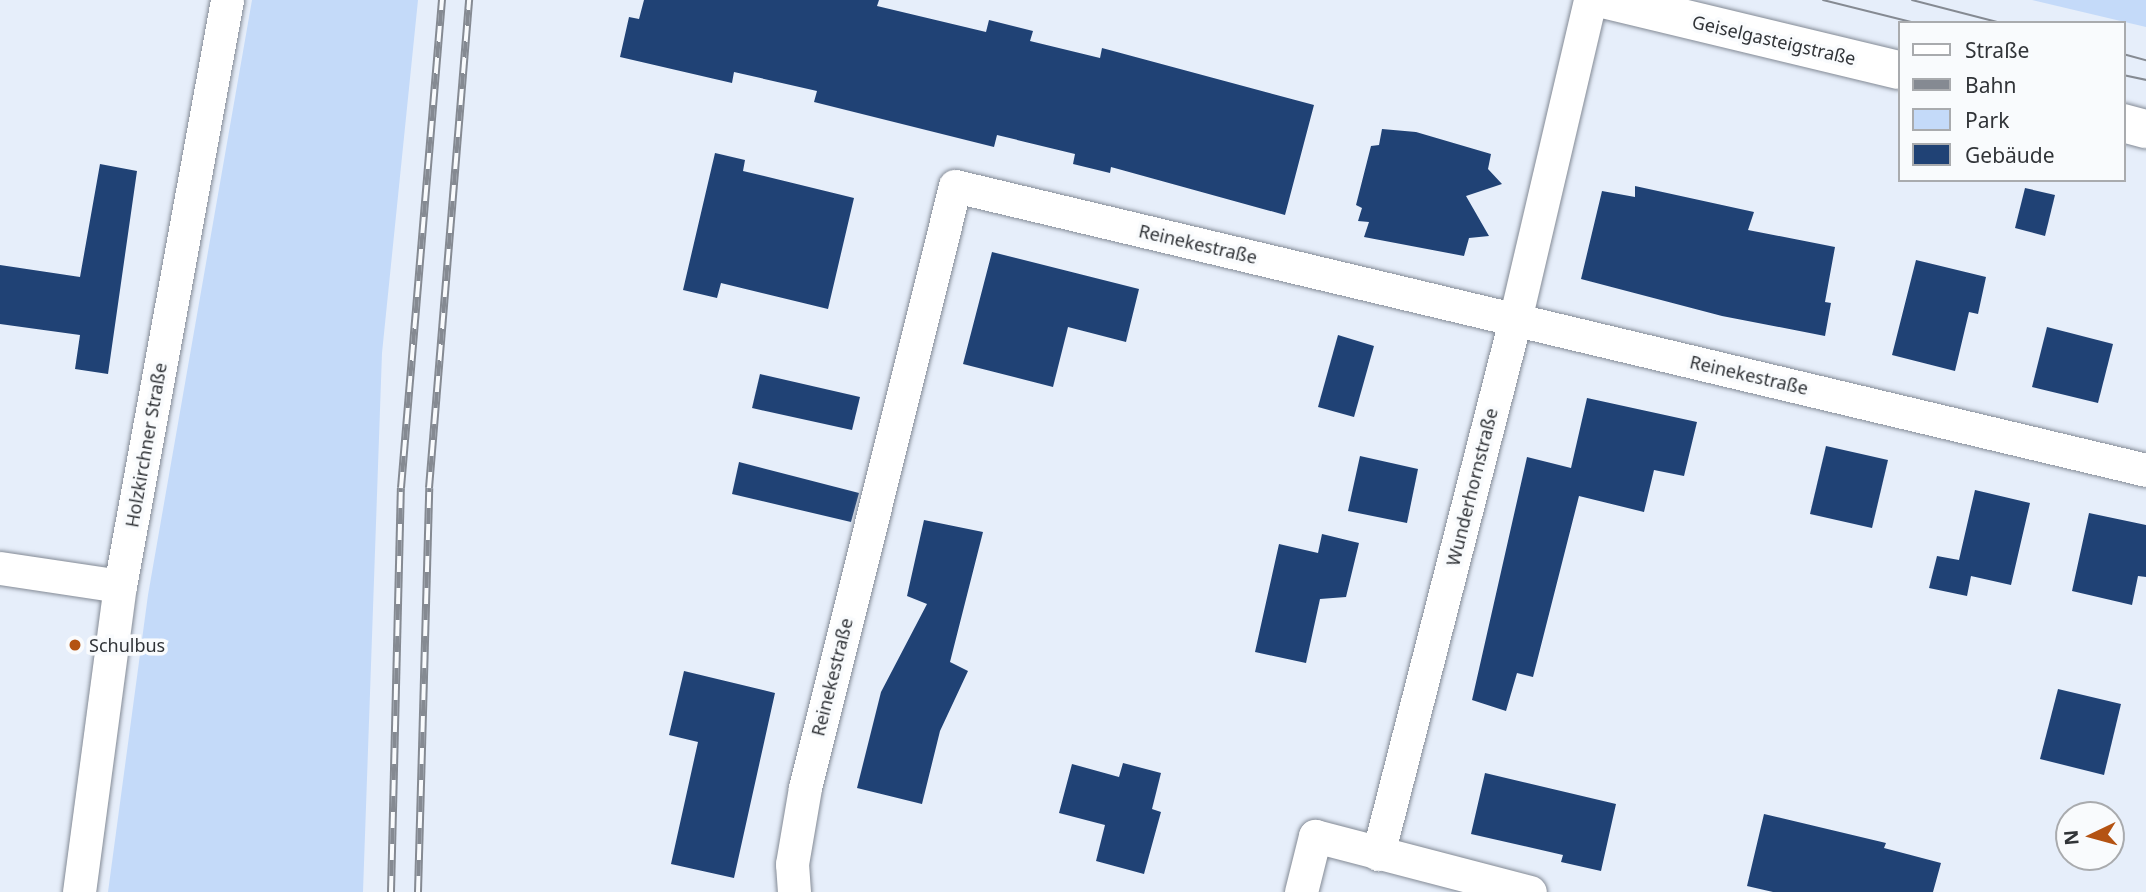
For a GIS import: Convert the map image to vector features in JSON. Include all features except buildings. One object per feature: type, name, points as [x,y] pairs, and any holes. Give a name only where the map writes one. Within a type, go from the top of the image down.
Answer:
[{"type":"main road","name":"Geiselgasteigstraße","points":[[1607,0],[1898,70]]},
{"type":"main road","points":[[2125,124],[2146,129]]},
{"type":"street","name":"Holzkirchner Straße","points":[[79,892],[120,586],[227,0]]},
{"type":"street","name":"Wunderhornstraße","points":[[1378,853],[1516,320],[1590,0]]},
{"type":"street","name":"Reinekestraße","points":[[794,892],[792,864],[805,788],[955,186],[2146,470]]},
{"type":"street","points":[[0,568],[120,586]]},
{"type":"street","points":[[1301,892],[1315,836],[1530,892]]},
{"type":"green space","points":[[252,0],[418,0],[382,353],[363,892],[108,892],[148,595]]},
{"type":"green space","points":[[2032,0],[2146,0],[2146,27]]},
{"type":"tram line","points":[[1823,0],[1907,21]]},
{"type":"tram line","points":[[1912,0],[1993,21]]},
{"type":"tram line","points":[[2125,55],[2146,60]]},
{"type":"tram line","points":[[2125,75],[2146,80]]},
{"type":"railway","points":[[391,892],[401,488],[442,0]]},
{"type":"railway","points":[[418,892],[429,488],[469,0]]},
{"type":"place","name":"Schulbus","points":[[75,645]]}]
